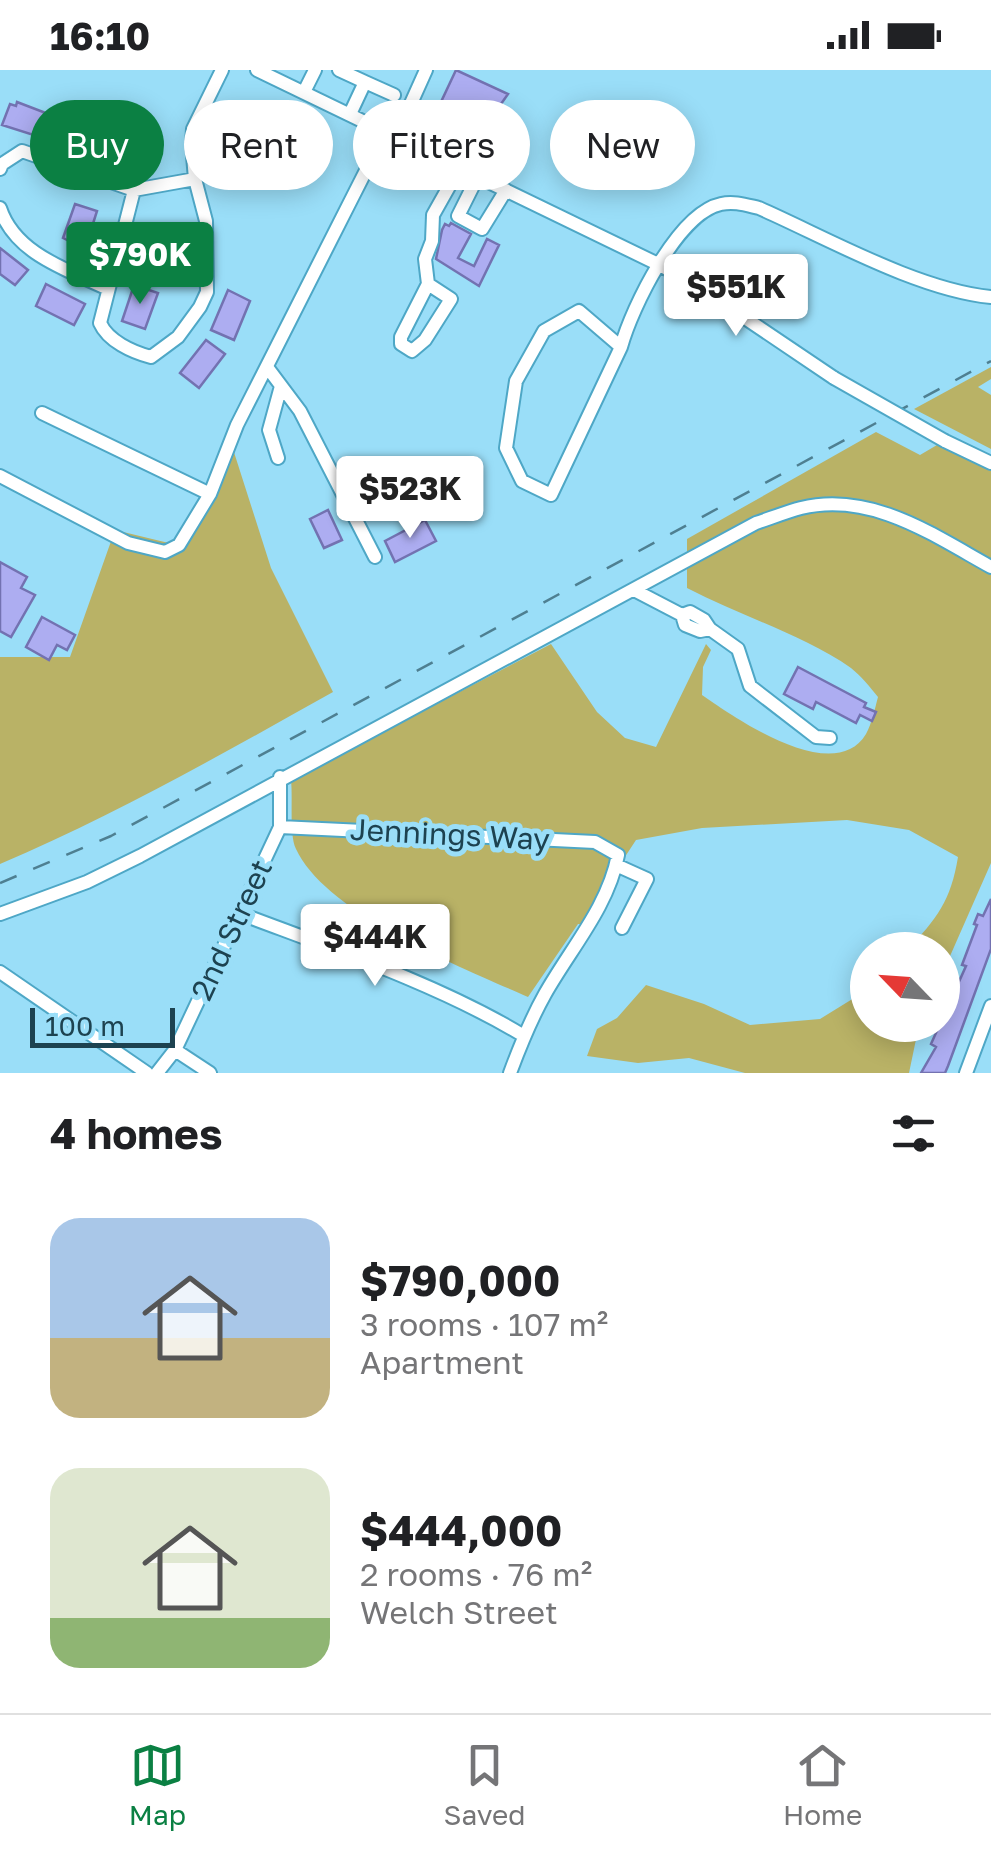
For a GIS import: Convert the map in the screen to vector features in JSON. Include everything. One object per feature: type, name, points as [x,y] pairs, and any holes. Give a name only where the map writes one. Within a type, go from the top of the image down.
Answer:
[{"type":"street","points":[[207,100],[222,70]]},
{"type":"street","points":[[257,70],[353,115]]},
{"type":"street","points":[[304,92],[315,70]]},
{"type":"street","points":[[338,70],[394,96]]},
{"type":"street","points":[[412,100],[426,70]]},
{"type":"street","points":[[350,114],[365,82]]},
{"type":"street","points":[[0,169],[22,151],[30,154]]},
{"type":"street","points":[[134,190],[100,322],[105,333],[136,353],[151,356],[178,337],[200,308],[206,292],[206,221],[198,190]]},
{"type":"street","points":[[0,476],[128,543],[165,552],[179,544],[210,494],[237,425],[356,190]]},
{"type":"street","points":[[428,284],[451,299],[425,340],[412,352],[401,344],[401,336],[428,284],[425,259],[432,241],[433,215],[447,190]]},
{"type":"street","points":[[471,190],[458,216],[482,229],[506,190],[660,265],[834,378],[991,464]]},
{"type":"street","points":[[621,346],[579,312],[544,331],[516,381],[506,448],[522,481],[550,495],[621,346],[627,325],[660,265],[690,220],[718,204],[739,203],[759,208],[918,278],[991,297]]},
{"type":"street","points":[[0,208],[10,228],[42,258],[108,289]]},
{"type":"street","points":[[266,367],[300,411],[374,557]]},
{"type":"street","points":[[278,458],[269,430],[282,386]]},
{"type":"street","points":[[42,412],[210,494]]},
{"type":"street","points":[[0,914],[87,882],[756,523],[803,508],[858,506],[884,512],[991,567]]},
{"type":"street","points":[[634,590],[682,615],[685,624],[700,631],[710,629],[738,648],[750,686],[816,737],[830,738]]},
{"type":"street","name":"2nd Street","points":[[156,1073],[175,1050],[280,827],[280,777]]},
{"type":"street","name":"Jennings Way","points":[[280,827],[595,842],[617,860]]},
{"type":"street","points":[[515,1071],[524,1036],[546,992],[596,913],[617,860],[646,879],[622,928]]},
{"type":"street","points":[[241,914],[394,974],[524,1036]]},
{"type":"street","points":[[0,972],[147,1073]]},
{"type":"street","points":[[966,1073],[991,1006]]},
{"type":"street","points":[[175,1050],[210,1073]]},
{"type":"shaded area","points":[[991,367],[991,379],[978,387],[991,395],[991,449],[914,409]]},
{"type":"shaded area","points":[[876,432],[920,455],[937,445],[991,469],[991,863],[960,933],[923,932],[941,908],[958,857],[909,830],[847,820],[702,828],[636,840],[528,997],[434,955],[365,917],[312,873],[294,843],[291,780],[551,644],[597,712],[625,738],[656,747],[706,644],[711,650],[703,667],[702,695],[784,743],[832,754],[851,748],[866,734],[878,697],[855,671],[832,656],[687,588],[687,539]]},
{"type":"shaded area","points":[[232,446],[271,568],[333,692],[127,804],[0,864],[0,657],[70,657],[115,530],[181,546]]},
{"type":"shaded area","points":[[646,985],[704,1004],[750,1025],[820,1019],[850,1000],[850,1042],[915,1042],[909,1073],[745,1073],[689,1058],[638,1063],[587,1056],[597,1029],[617,1018]]},
{"type":"building","points":[[456,70],[508,94],[504,100],[442,100]]},
{"type":"building","points":[[17,102],[30,107],[30,134],[2,125],[10,104],[16,106]]},
{"type":"building","points":[[75,204],[97,211],[85,249],[63,238]]},
{"type":"building","points":[[451,223],[471,234],[458,258],[474,266],[487,239],[499,245],[479,286],[436,259],[442,230]]},
{"type":"building","points":[[153,224],[176,232],[163,274],[139,266]]},
{"type":"building","points":[[0,248],[28,270],[15,285],[0,274]]},
{"type":"building","points":[[46,284],[85,304],[74,325],[36,306]]},
{"type":"building","points":[[134,285],[158,293],[145,329],[122,321]]},
{"type":"building","points":[[228,290],[250,301],[234,340],[211,330]]},
{"type":"building","points":[[206,340],[225,354],[199,388],[180,373]]},
{"type":"building","points":[[328,510],[342,540],[324,548],[310,519]]},
{"type":"building","points":[[425,520],[436,541],[395,562],[385,541]]},
{"type":"building","points":[[0,562],[27,577],[21,588],[35,595],[11,637],[0,631]]},
{"type":"building","points":[[42,617],[75,635],[67,650],[57,645],[49,660],[26,647]]},
{"type":"building","points":[[798,667],[866,703],[864,707],[876,712],[872,721],[860,715],[856,723],[816,702],[813,709],[784,694]]},
{"type":"building","points":[[991,899],[991,949],[960,1033],[960,979],[966,966],[962,965],[978,914],[983,916]]},
{"type":"building","points":[[957,1042],[945,1073],[921,1073],[936,1047],[931,1044]]},
{"type":"railway","points":[[0,883],[111,836],[991,361]]}]
